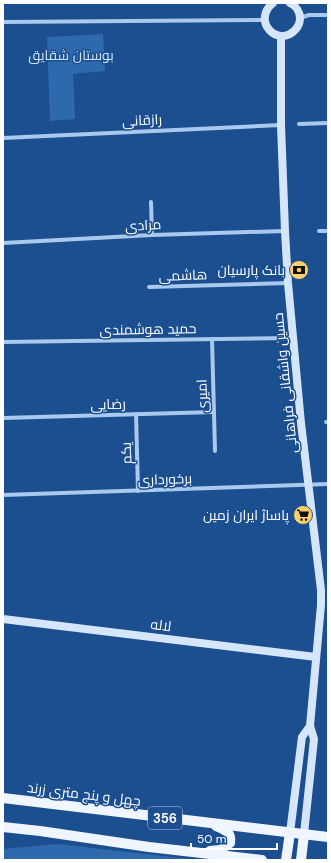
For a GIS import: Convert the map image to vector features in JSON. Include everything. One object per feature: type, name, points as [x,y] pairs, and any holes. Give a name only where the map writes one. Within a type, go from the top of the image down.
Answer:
[{"type":"main road","name":"چهل و پنج متری زرند","points":[[3,798],[328,837]]},
{"type":"main road","points":[[196,852],[220,850],[230,843],[230,837],[225,830],[208,823]]},
{"type":"main road","name":"356","points":[[3,827],[148,848],[262,860]]},
{"type":"main road","points":[[286,860],[290,833]]},
{"type":"main road","points":[[301,860],[304,834]]},
{"type":"street","points":[[273,3],[266,11],[265,20],[270,31],[281,36],[290,34],[294,31],[299,22],[300,18],[296,8],[290,3]]},
{"type":"street","points":[[300,18],[309,15],[328,15]]},
{"type":"street","points":[[3,22],[265,20]]},
{"type":"street","name":"حسین واشقانی فراهانی","points":[[281,36],[281,125],[288,283],[321,590],[321,605],[310,726],[314,739],[304,834]]},
{"type":"street","points":[[299,124],[328,123]]},
{"type":"street","name":"رازقانی","points":[[3,138],[281,125]]},
{"type":"street","points":[[150,202],[152,235]]},
{"type":"street","name":"مرادی","points":[[3,244],[152,235],[285,231]]},
{"type":"street","points":[[320,231],[328,231]]},
{"type":"street","name":"هاشمی","points":[[150,287],[288,283]]},
{"type":"street","name":"حمید هوشمندی","points":[[3,342],[293,338]]},
{"type":"street","name":"امیری","points":[[212,339],[215,451]]},
{"type":"street","name":"رضایی","points":[[3,418],[214,412]]},
{"type":"street","name":"یکم","points":[[136,414],[138,491]]},
{"type":"street","name":"برخورداری","points":[[3,495],[328,484]]},
{"type":"street","name":"لاله","points":[[3,619],[316,657]]},
{"type":"street","name":"حسین واشقانی فراهانی","points":[[290,833],[302,737],[310,726]]},
{"type":"green space","name":"بوستان شقایق","points":[[103,34],[105,71],[73,74],[75,119],[50,121],[47,37]]},
{"type":"green space","points":[[57,844],[199,860],[3,860],[3,849]]},
{"type":"place","name":"بانک پارسیان","points":[[299,270]]},
{"type":"place","name":"پاساژ ایران زمین","points":[[303,515]]}]
